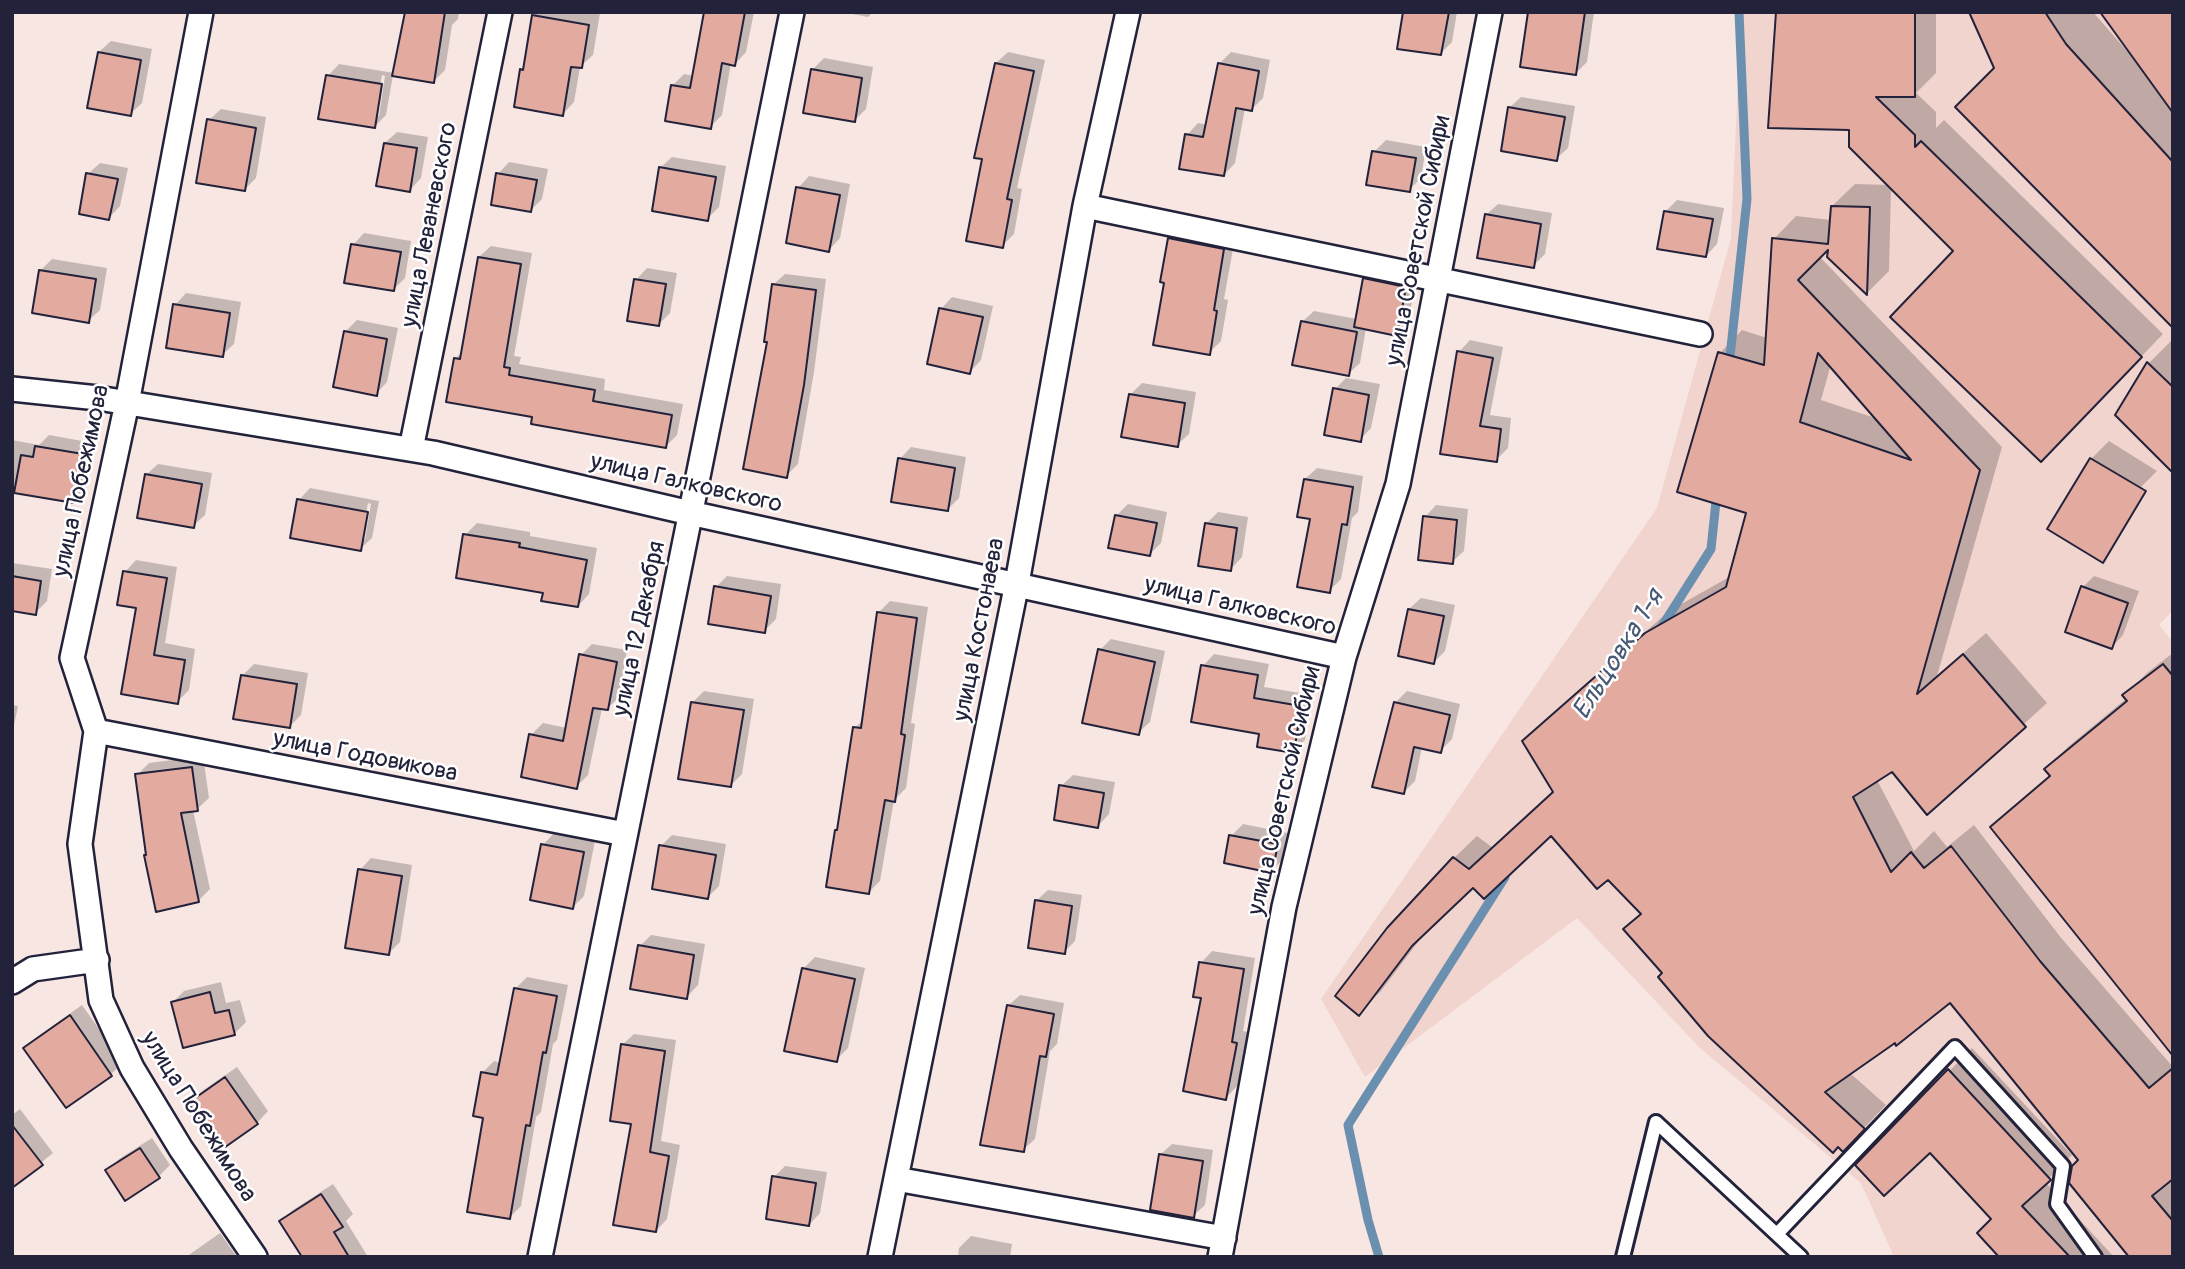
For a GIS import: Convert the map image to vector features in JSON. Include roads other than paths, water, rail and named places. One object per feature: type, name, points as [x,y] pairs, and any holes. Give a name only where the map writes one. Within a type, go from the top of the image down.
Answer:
[{"type":"street","name":"улица Побежимова","points":[[201,12],[127,403],[72,658],[96,731],[79,844],[101,1000],[132,1068],[181,1149],[255,1257]]},
{"type":"street","name":"улица Леваневского","points":[[411,449],[499,12]]},
{"type":"street","name":"улица 12 Декабря","points":[[540,1257],[792,12]]},
{"type":"street","name":"улица Костонаева","points":[[880,1257],[1017,583],[1085,206],[1128,12]]},
{"type":"street","name":"улица Советской Сибири","points":[[1222,1247],[1284,907],[1343,657],[1398,484],[1490,12]]},
{"type":"street","points":[[1085,206],[1700,334]]},
{"type":"street","name":"улица Галковского","points":[[12,389],[127,403],[411,449],[1343,657]]},
{"type":"street","name":"улица Годовикова","points":[[96,731],[625,834]]},
{"type":"street","points":[[12,982],[33,969],[97,960]]},
{"type":"street","points":[[896,1179],[1222,1247]]},
{"type":"lane","points":[[1777,1234],[1955,1047],[2063,1166],[2056,1204],[2095,1257]]},
{"type":"lane","points":[[1623,1257],[1656,1122],[1801,1257]]},
{"type":"waterway","name":"Ельцовка 1-я","points":[[1729,366],[1747,199],[1739,12]]},
{"type":"waterway","name":"Ельцовка 1-я","points":[[1659,631],[1711,549],[1717,492]]},
{"type":"waterway","name":"Ельцовка 1-я","points":[[1379,1257],[1368,1220],[1348,1125],[1505,877]]}]
